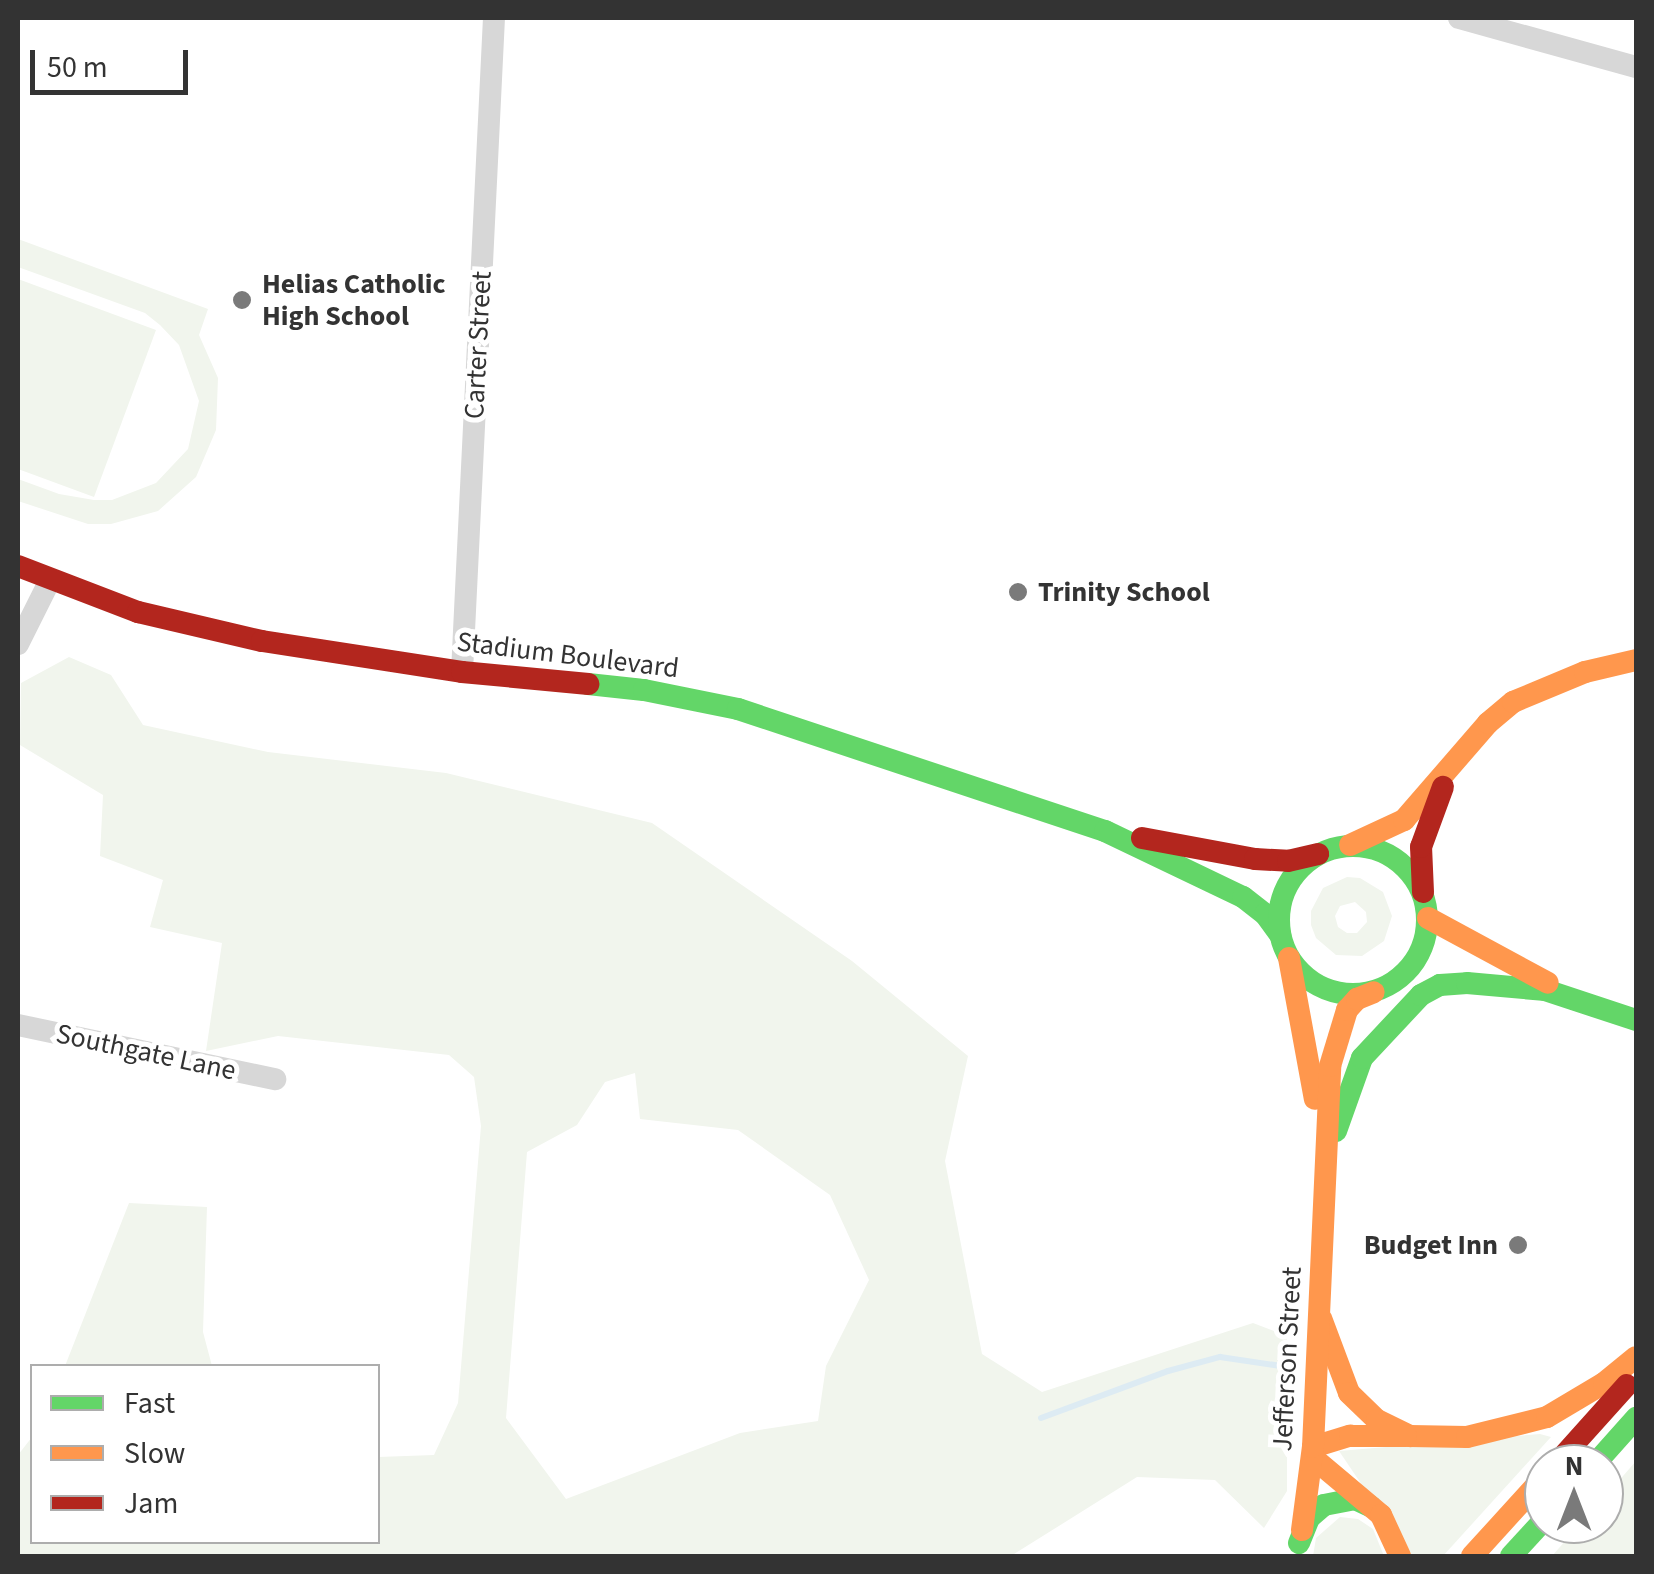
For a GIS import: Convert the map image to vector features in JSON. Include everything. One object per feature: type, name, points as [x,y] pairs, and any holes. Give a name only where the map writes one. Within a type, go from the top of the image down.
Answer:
[{"type":"main road","name":"Stadium Boulevard","points":[[18,566],[138,612],[262,641],[462,672],[644,690],[738,709],[1105,832]]},
{"type":"main road","points":[[1105,832],[1255,860],[1288,860],[1369,840],[1404,820],[1513,702],[1586,672],[1636,660]]},
{"type":"main road","points":[[1396,981],[1414,964],[1425,942],[1428,918],[1421,847],[1452,766]]},
{"type":"main road","points":[[1105,832],[1242,897],[1265,914],[1280,935],[1289,958],[1324,1162]]},
{"type":"main road","points":[[1344,846],[1369,847],[1392,856],[1410,872],[1423,894]]},
{"type":"main road","points":[[1280,935],[1279,910],[1286,887],[1300,867],[1320,853]]},
{"type":"main road","points":[[1428,918],[1586,1003]]},
{"type":"main road","points":[[1289,958],[1304,977],[1326,989],[1350,994],[1374,992]]},
{"type":"main road","points":[[1324,1162],[1335,1037],[1347,1010],[1357,999],[1431,962],[1463,964],[1636,1020]]},
{"type":"main road","points":[[1324,1162],[1362,1058],[1421,994],[1440,985],[1467,983],[1546,990]]},
{"type":"main road","name":"Jefferson Street","points":[[1297,1550],[1313,1452],[1324,1162]]},
{"type":"main road","points":[[1321,1318],[1349,1393],[1377,1420],[1410,1436]]},
{"type":"main road","points":[[1400,1556],[1389,1525],[1313,1452],[1350,1436],[1467,1437],[1547,1416],[1604,1383],[1636,1357]]},
{"type":"main road","points":[[1574,1444],[1636,1374]]},
{"type":"main road","points":[[1613,1444],[1636,1418]]},
{"type":"main road","points":[[1472,1556],[1524,1499]]},
{"type":"main road","points":[[1297,1550],[1309,1518],[1324,1506],[1355,1500],[1370,1506]]},
{"type":"street","name":"Carter Street","points":[[462,672],[494,18]]},
{"type":"street","points":[[1459,18],[1636,67]]},
{"type":"street","points":[[18,644],[50,580]]},
{"type":"street","name":"Southgate Lane","points":[[18,1025],[275,1079]]},
{"type":"shaded area","points":[[18,239],[208,309],[199,335],[218,378],[216,430],[196,477],[158,511],[111,524],[88,524],[18,501],[18,479],[59,494],[94,500],[112,500],[156,483],[188,449],[199,401],[179,345],[160,325],[145,313],[18,267]]},
{"type":"shaded area","points":[[18,279],[156,330],[94,497],[18,469]]},
{"type":"shaded area","points":[[69,657],[111,675],[143,725],[268,752],[446,773],[652,823],[852,961],[968,1056],[945,1161],[982,1354],[1042,1392],[1253,1323],[1287,1336],[1287,1491],[1264,1528],[1215,1480],[1137,1477],[1011,1556],[18,1556],[18,1455],[30,1440],[30,1544],[380,1544],[380,1457],[434,1455],[458,1403],[481,1126],[474,1077],[449,1055],[278,1036],[206,1051],[222,943],[150,927],[163,880],[100,856],[103,795],[20,745],[21,683]],"holes":[[[635,1073],[640,1119],[738,1130],[830,1195],[869,1280],[826,1366],[818,1421],[740,1433],[566,1499],[506,1418],[527,1152],[577,1125],[605,1082]]]},
{"type":"shaded area","points":[[1347,877],[1360,878],[1383,892],[1392,916],[1384,941],[1362,956],[1336,955],[1316,938],[1311,911],[1323,888]],"holes":[[[1355,902],[1366,912],[1367,922],[1357,933],[1347,933],[1338,927],[1335,916],[1340,906]]]},
{"type":"shaded area","points":[[129,1203],[207,1207],[203,1332],[211,1364],[66,1364]]},
{"type":"shaded area","points":[[1540,1434],[1551,1437],[1545,1444],[1524,1444],[1524,1467],[1443,1556],[1410,1556],[1339,1451]]},
{"type":"shaded area","points":[[1636,1461],[1636,1556],[1552,1556],[1562,1544],[1624,1544],[1624,1475]]},
{"type":"shaded area","points":[[1340,1517],[1358,1519],[1373,1529],[1384,1556],[1313,1556],[1316,1538]]},
{"type":"waterway","points":[[1041,1418],[1168,1371],[1220,1357],[1281,1366]]},
{"type":"traffic: fast","points":[[588,684],[644,690],[738,709],[1105,831],[1243,897],[1265,914],[1280,935]]},
{"type":"traffic: fast","points":[[1353,846],[1381,852],[1405,868],[1421,892],[1427,920],[1421,948],[1405,972],[1381,988],[1353,994],[1325,988],[1301,972],[1285,948],[1279,920],[1285,892],[1301,868],[1325,852],[1353,846]]},
{"type":"traffic: fast","points":[[1336,1131],[1362,1058],[1421,995],[1440,985],[1467,983],[1546,990]]},
{"type":"traffic: fast","points":[[1530,985],[1636,1020]]},
{"type":"traffic: fast","points":[[1613,1444],[1636,1418]]},
{"type":"traffic: fast","points":[[1299,1543],[1309,1518],[1324,1505],[1355,1499],[1370,1506]]},
{"type":"traffic: fast","points":[[1511,1556],[1524,1542]]},
{"type":"traffic: slow","points":[[1350,845],[1404,820],[1488,723],[1513,702],[1585,672],[1636,660]]},
{"type":"traffic: slow","points":[[1428,918],[1548,983]]},
{"type":"traffic: slow","points":[[1289,958],[1315,1099]]},
{"type":"traffic: slow","points":[[1302,1530],[1313,1447],[1330,1066],[1347,1010],[1357,999],[1374,992]]},
{"type":"traffic: slow","points":[[1321,1318],[1349,1393],[1377,1420],[1410,1436],[1467,1437],[1547,1417],[1604,1383],[1636,1357]]},
{"type":"traffic: slow","points":[[1313,1447],[1350,1436],[1406,1436]]},
{"type":"traffic: slow","points":[[1312,1457],[1381,1515],[1400,1556]]},
{"type":"traffic: slow","points":[[1472,1556],[1524,1499]]},
{"type":"traffic: jam","points":[[18,566],[138,612],[262,641],[462,672],[588,684]]},
{"type":"traffic: jam","points":[[1423,892],[1421,847],[1443,787]]},
{"type":"traffic: jam","points":[[1142,838],[1255,859],[1288,861],[1318,854]]},
{"type":"traffic: jam","points":[[1574,1444],[1627,1385]]},
{"type":"place","name":"Helias Catholic High School","points":[[242,300]]},
{"type":"place","name":"Trinity School","points":[[1018,592]]},
{"type":"place","name":"Budget Inn","points":[[1518,1245]]}]
